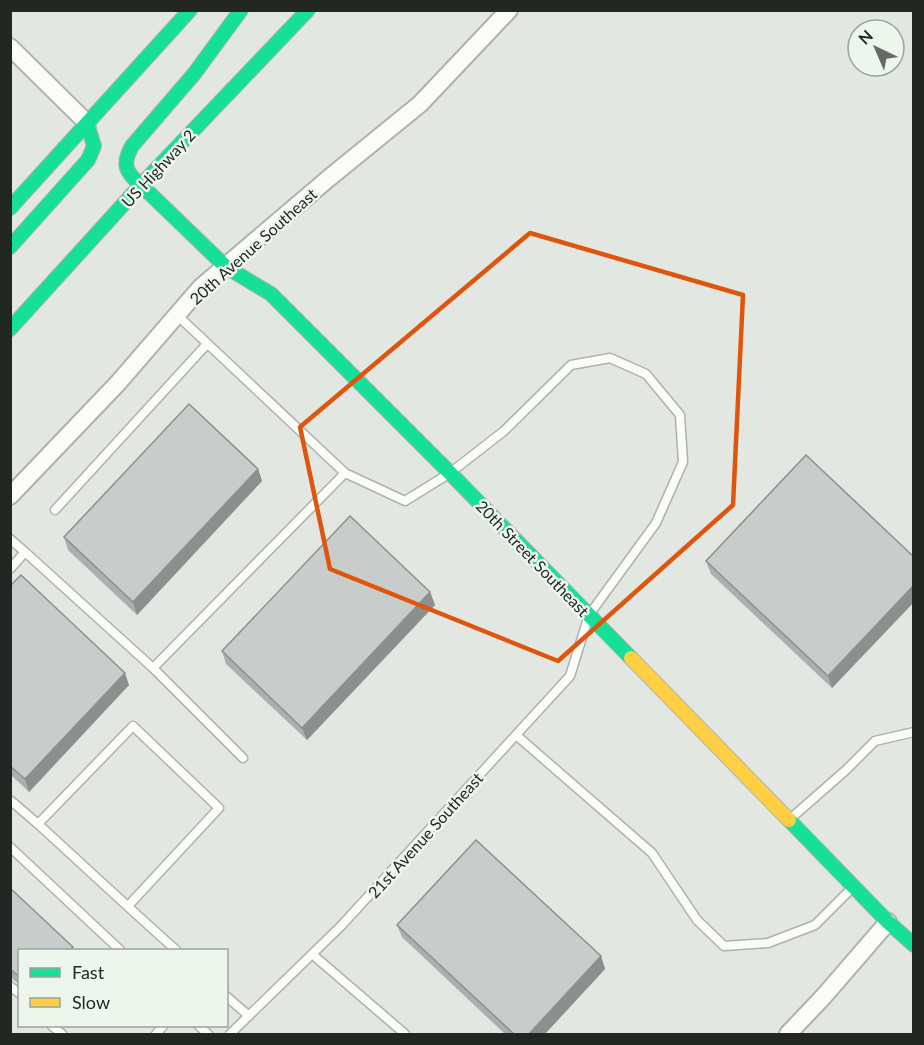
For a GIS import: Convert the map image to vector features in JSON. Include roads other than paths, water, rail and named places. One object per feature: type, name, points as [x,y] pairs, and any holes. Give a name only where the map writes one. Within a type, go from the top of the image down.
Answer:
[{"type":"main road","points":[[10,208],[190,10]]},
{"type":"main road","name":"20th Street Southeast","points":[[241,10],[194,74],[129,149],[126,158],[129,175],[226,267],[271,294],[450,473],[888,922],[914,945]]},
{"type":"main road","name":"US Highway 2","points":[[10,329],[141,185],[308,10]]},
{"type":"main road","points":[[10,247],[88,160],[94,146],[87,123]]},
{"type":"street","name":"20th Avenue Southeast","points":[[10,496],[118,383],[201,287],[420,104],[510,10]]},
{"type":"street","points":[[10,46],[87,123]]},
{"type":"street","points":[[788,1035],[888,922]]},
{"type":"lane","points":[[153,668],[345,473],[177,315]]},
{"type":"lane","points":[[55,510],[207,344]]},
{"type":"lane","name":"21st Avenue Southeast","points":[[230,1035],[341,927],[570,676],[589,615],[656,523],[683,462],[680,415],[646,374],[610,358],[571,365],[504,431],[450,473],[405,501],[345,473]]},
{"type":"lane","points":[[10,539],[153,668],[243,758]]},
{"type":"lane","points":[[10,569],[26,552]]},
{"type":"lane","points":[[38,824],[133,726],[219,808],[128,906]]},
{"type":"lane","points":[[789,821],[875,741],[914,732]]},
{"type":"lane","points":[[516,735],[652,853],[697,920],[724,946],[768,943],[814,925],[853,886]]},
{"type":"lane","points":[[10,800],[174,949]]},
{"type":"lane","points":[[10,847],[118,949]]},
{"type":"lane","points":[[312,954],[405,1035]]},
{"type":"lane","points":[[228,998],[249,1016]]}]
